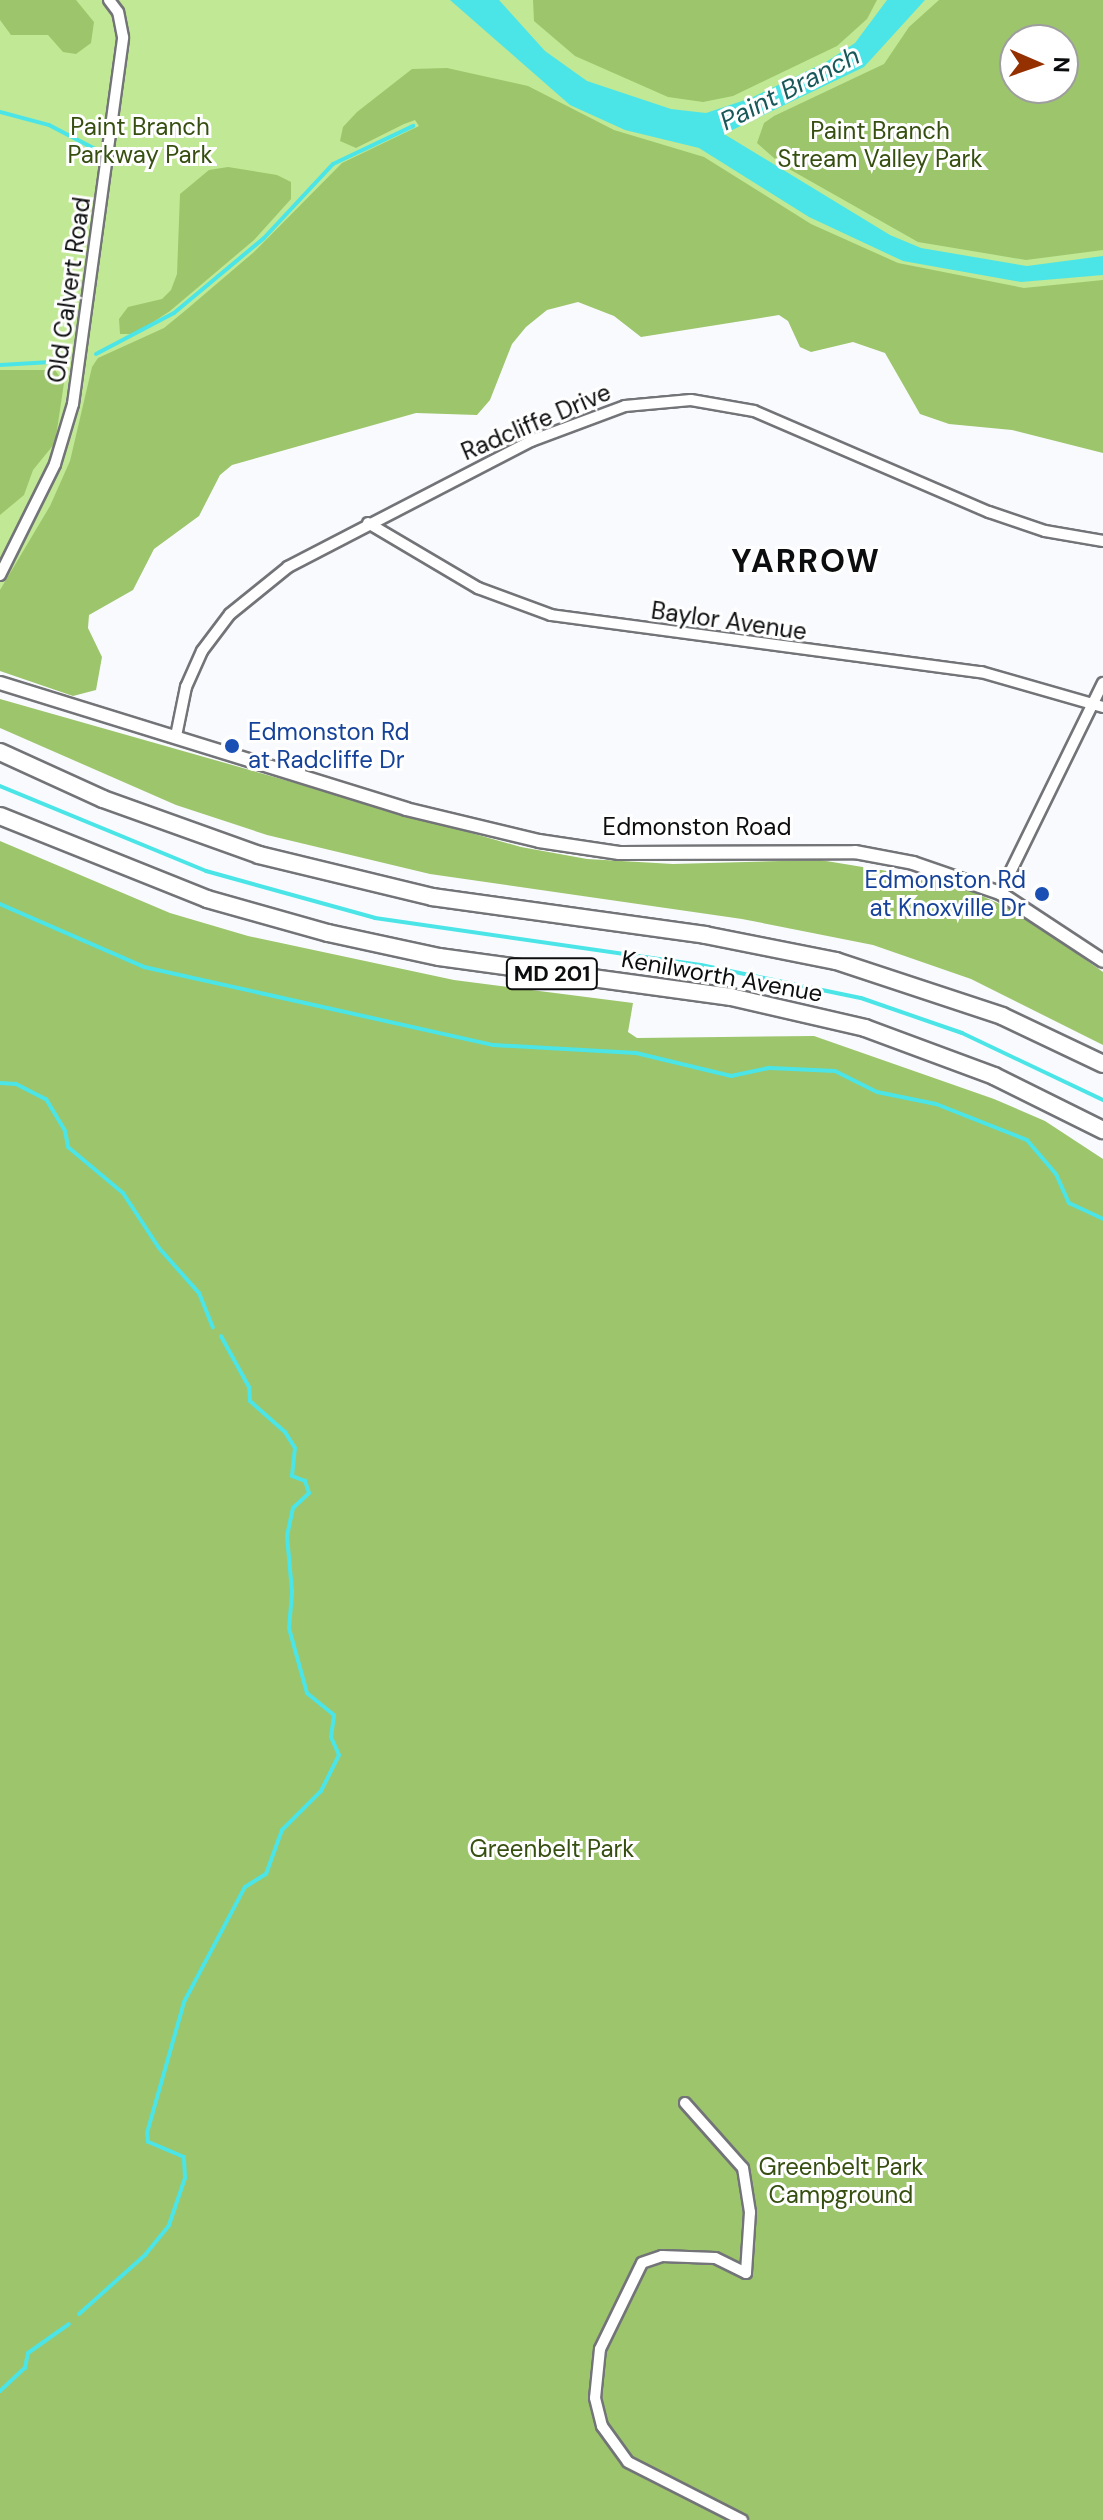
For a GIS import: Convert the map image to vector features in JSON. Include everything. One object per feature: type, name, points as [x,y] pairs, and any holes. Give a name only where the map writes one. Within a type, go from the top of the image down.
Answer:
[{"type":"main road","name":"Kenilworth Avenue","points":[[0,752],[103,799],[259,855],[432,897],[705,935],[836,961],[1002,1016],[1103,1064]]},
{"type":"main road","name":"Kenilworth Avenue","points":[[0,816],[207,899],[328,933],[439,957],[731,997],[865,1028],[994,1076],[1103,1130]]},
{"type":"street","name":"Old Calvert Road","points":[[0,575],[55,464],[73,404],[123,37],[118,12],[109,0]]},
{"type":"street","name":"Radcliffe Drive","points":[[176,736],[193,668],[230,614],[288,567],[368,523],[575,423],[625,406],[691,400],[754,411],[989,512],[1045,531],[1103,541]]},
{"type":"street","name":"Baylor Avenue","points":[[368,523],[478,588],[551,615],[981,672],[1098,706]]},
{"type":"street","name":"Edmonston Road","points":[[0,683],[406,809],[539,841],[619,853],[855,852],[952,873],[1000,893],[1103,961]]},
{"type":"street","points":[[1000,893],[1098,706],[1103,683]]},
{"type":"street","points":[[685,2103],[738,2160],[747,2177],[746,2273],[715,2258],[662,2256],[642,2263],[600,2349],[595,2398],[602,2426],[628,2462],[742,2520]]},
{"type":"green space","name":"Paint Branch Stream Valley Park","points":[[0,0],[1103,0],[1103,424],[796,265],[392,246],[0,658]]},
{"type":"green space","points":[[0,0],[76,0],[94,22],[91,43],[76,54],[63,52],[48,35],[11,35],[0,20]]},
{"type":"green space","points":[[533,0],[877,0],[867,19],[837,46],[733,96],[703,102],[668,97],[575,56],[534,21]]},
{"type":"green space","points":[[939,0],[1103,0],[1103,250],[1026,260],[918,242],[782,165],[757,143],[764,123],[774,116],[884,64],[909,27]]},
{"type":"green space","points":[[447,68],[528,86],[614,130],[704,157],[811,224],[898,263],[1024,288],[1103,280],[1103,453],[1012,430],[949,424],[920,414],[885,353],[853,342],[811,352],[800,347],[788,321],[779,315],[641,337],[614,316],[578,302],[547,310],[526,327],[512,344],[490,400],[477,415],[416,413],[232,465],[220,475],[199,516],[154,549],[133,590],[89,615],[88,628],[102,657],[96,690],[73,696],[0,671],[0,590],[50,506],[70,461],[92,367],[98,358],[164,328],[254,252],[342,163],[419,126],[415,120],[356,148],[340,141],[343,127],[357,112],[412,69]]},
{"type":"green space","points":[[228,167],[277,175],[291,182],[291,199],[254,240],[170,311],[135,334],[120,334],[119,319],[128,307],[162,299],[171,290],[177,274],[180,194],[209,170]]},
{"type":"green space","points":[[0,370],[55,370],[64,383],[55,443],[33,470],[24,495],[0,515]]},
{"type":"green space","points":[[0,699],[521,847],[587,859],[673,864],[820,860],[948,881],[1020,913],[1103,972],[1103,1045],[971,979],[873,945],[742,919],[430,874],[267,835],[176,805],[0,728]]},
{"type":"green space","name":"Greenbelt Park","points":[[0,841],[170,913],[248,936],[454,980],[633,1003],[628,1032],[637,1038],[814,1036],[994,1099],[1045,1121],[1103,1159],[1103,2520],[0,2520]]},
{"type":"water","name":"Paint Branch","points":[[450,0],[499,0],[545,51],[587,81],[671,109],[706,113],[751,98],[826,62],[855,43],[887,0],[925,0],[864,67],[724,134],[890,235],[921,248],[1027,266],[1103,256],[1103,275],[1021,282],[903,261],[809,217],[699,148],[625,130],[570,105]]},
{"type":"waterway","points":[[0,112],[49,125],[99,151]]},
{"type":"waterway","points":[[96,354],[174,313],[264,238],[333,164],[413,126]]},
{"type":"waterway","points":[[0,365],[68,361]]},
{"type":"waterway","points":[[0,786],[206,871],[375,918],[701,965],[861,998],[962,1033],[1103,1100]]},
{"type":"waterway","points":[[0,904],[144,967],[493,1045],[636,1053],[731,1076],[770,1068],[835,1071],[877,1092],[936,1104],[1027,1140],[1056,1174],[1069,1203],[1103,1219]]},
{"type":"waterway","points":[[0,1083],[16,1084],[46,1099],[65,1131],[68,1147],[123,1193],[159,1248],[199,1293],[213,1327]]},
{"type":"waterway","points":[[79,2314],[145,2255],[169,2225],[185,2178],[184,2157],[148,2142],[147,2133],[184,2002],[245,1887],[266,1874],[282,1830],[321,1791],[339,1755],[331,1737],[334,1715],[307,1693],[289,1628],[292,1591],[287,1536],[293,1508],[309,1493],[305,1481],[292,1476],[295,1448],[285,1432],[250,1401],[249,1387],[221,1336]]},
{"type":"waterway","points":[[0,2391],[25,2368],[28,2353],[69,2324]]},
{"type":"place","name":"Edmonston Rd at Radcliffe Dr","points":[[232,746]]},
{"type":"place","name":"Edmonston Rd at Knoxville Dr","points":[[1042,894]]},
{"type":"district","name":"YARROW","points":[[806,561]]},
{"type":"park label","name":"Paint Branch Parkway Park","points":[[140,141]]},
{"type":"park label","name":"Greenbelt Park Campground","points":[[841,2181]]}]
